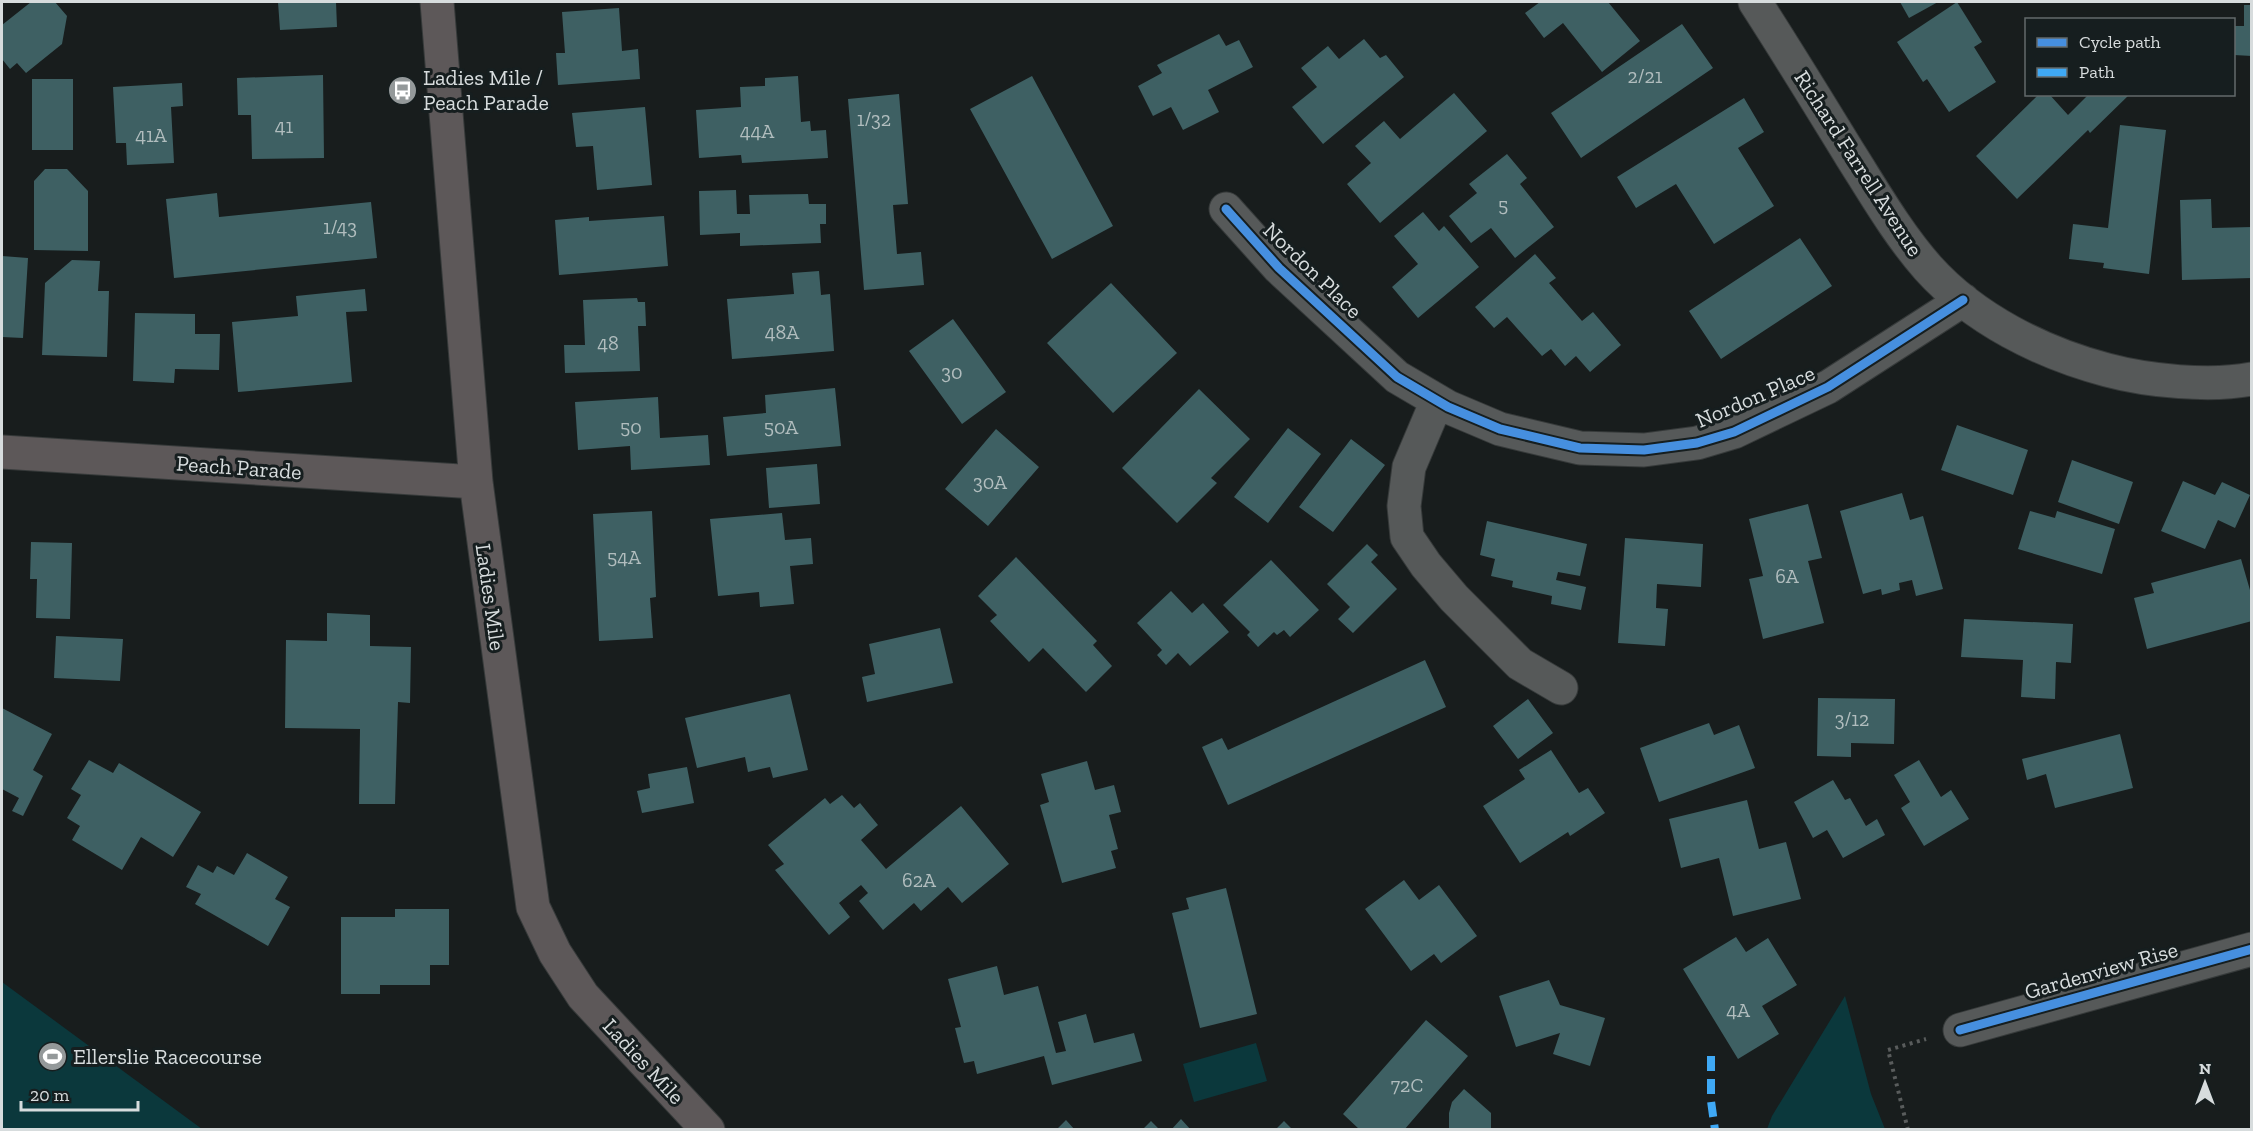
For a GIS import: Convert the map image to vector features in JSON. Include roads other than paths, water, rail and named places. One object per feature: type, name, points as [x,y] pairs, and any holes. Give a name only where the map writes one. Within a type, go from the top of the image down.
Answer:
[{"type":"main road","name":"Ladies Mile","points":[[434,10],[476,482],[533,907],[555,953],[584,996],[708,1130]]},
{"type":"main road","name":"Peach Parade","points":[[2,452],[476,482]]},
{"type":"street","name":"Richard Farrell Avenue","points":[[1755,2],[1895,226],[1929,269],[1963,300],[1997,324],[2039,346],[2082,364],[2134,377],[2201,382],[2252,379]]},
{"type":"street","name":"Nordon Place","points":[[1226,209],[1279,268],[1397,377],[1437,401],[1500,429],[1580,448],[1644,450],[1697,443],[1734,432],[1828,387],[1963,300]]},
{"type":"street","points":[[1437,401],[1409,467],[1404,506],[1407,537],[1426,565],[1454,598],[1520,664],[1561,688]]},
{"type":"street","name":"Gardenview Rise","points":[[1960,1030],[2252,949]]},
{"type":"place","name":"Ladies Mile / Peach Parade","points":[[402,90]]},
{"type":"place","name":"Ellerslie Racecourse","points":[[52,1056]]}]
